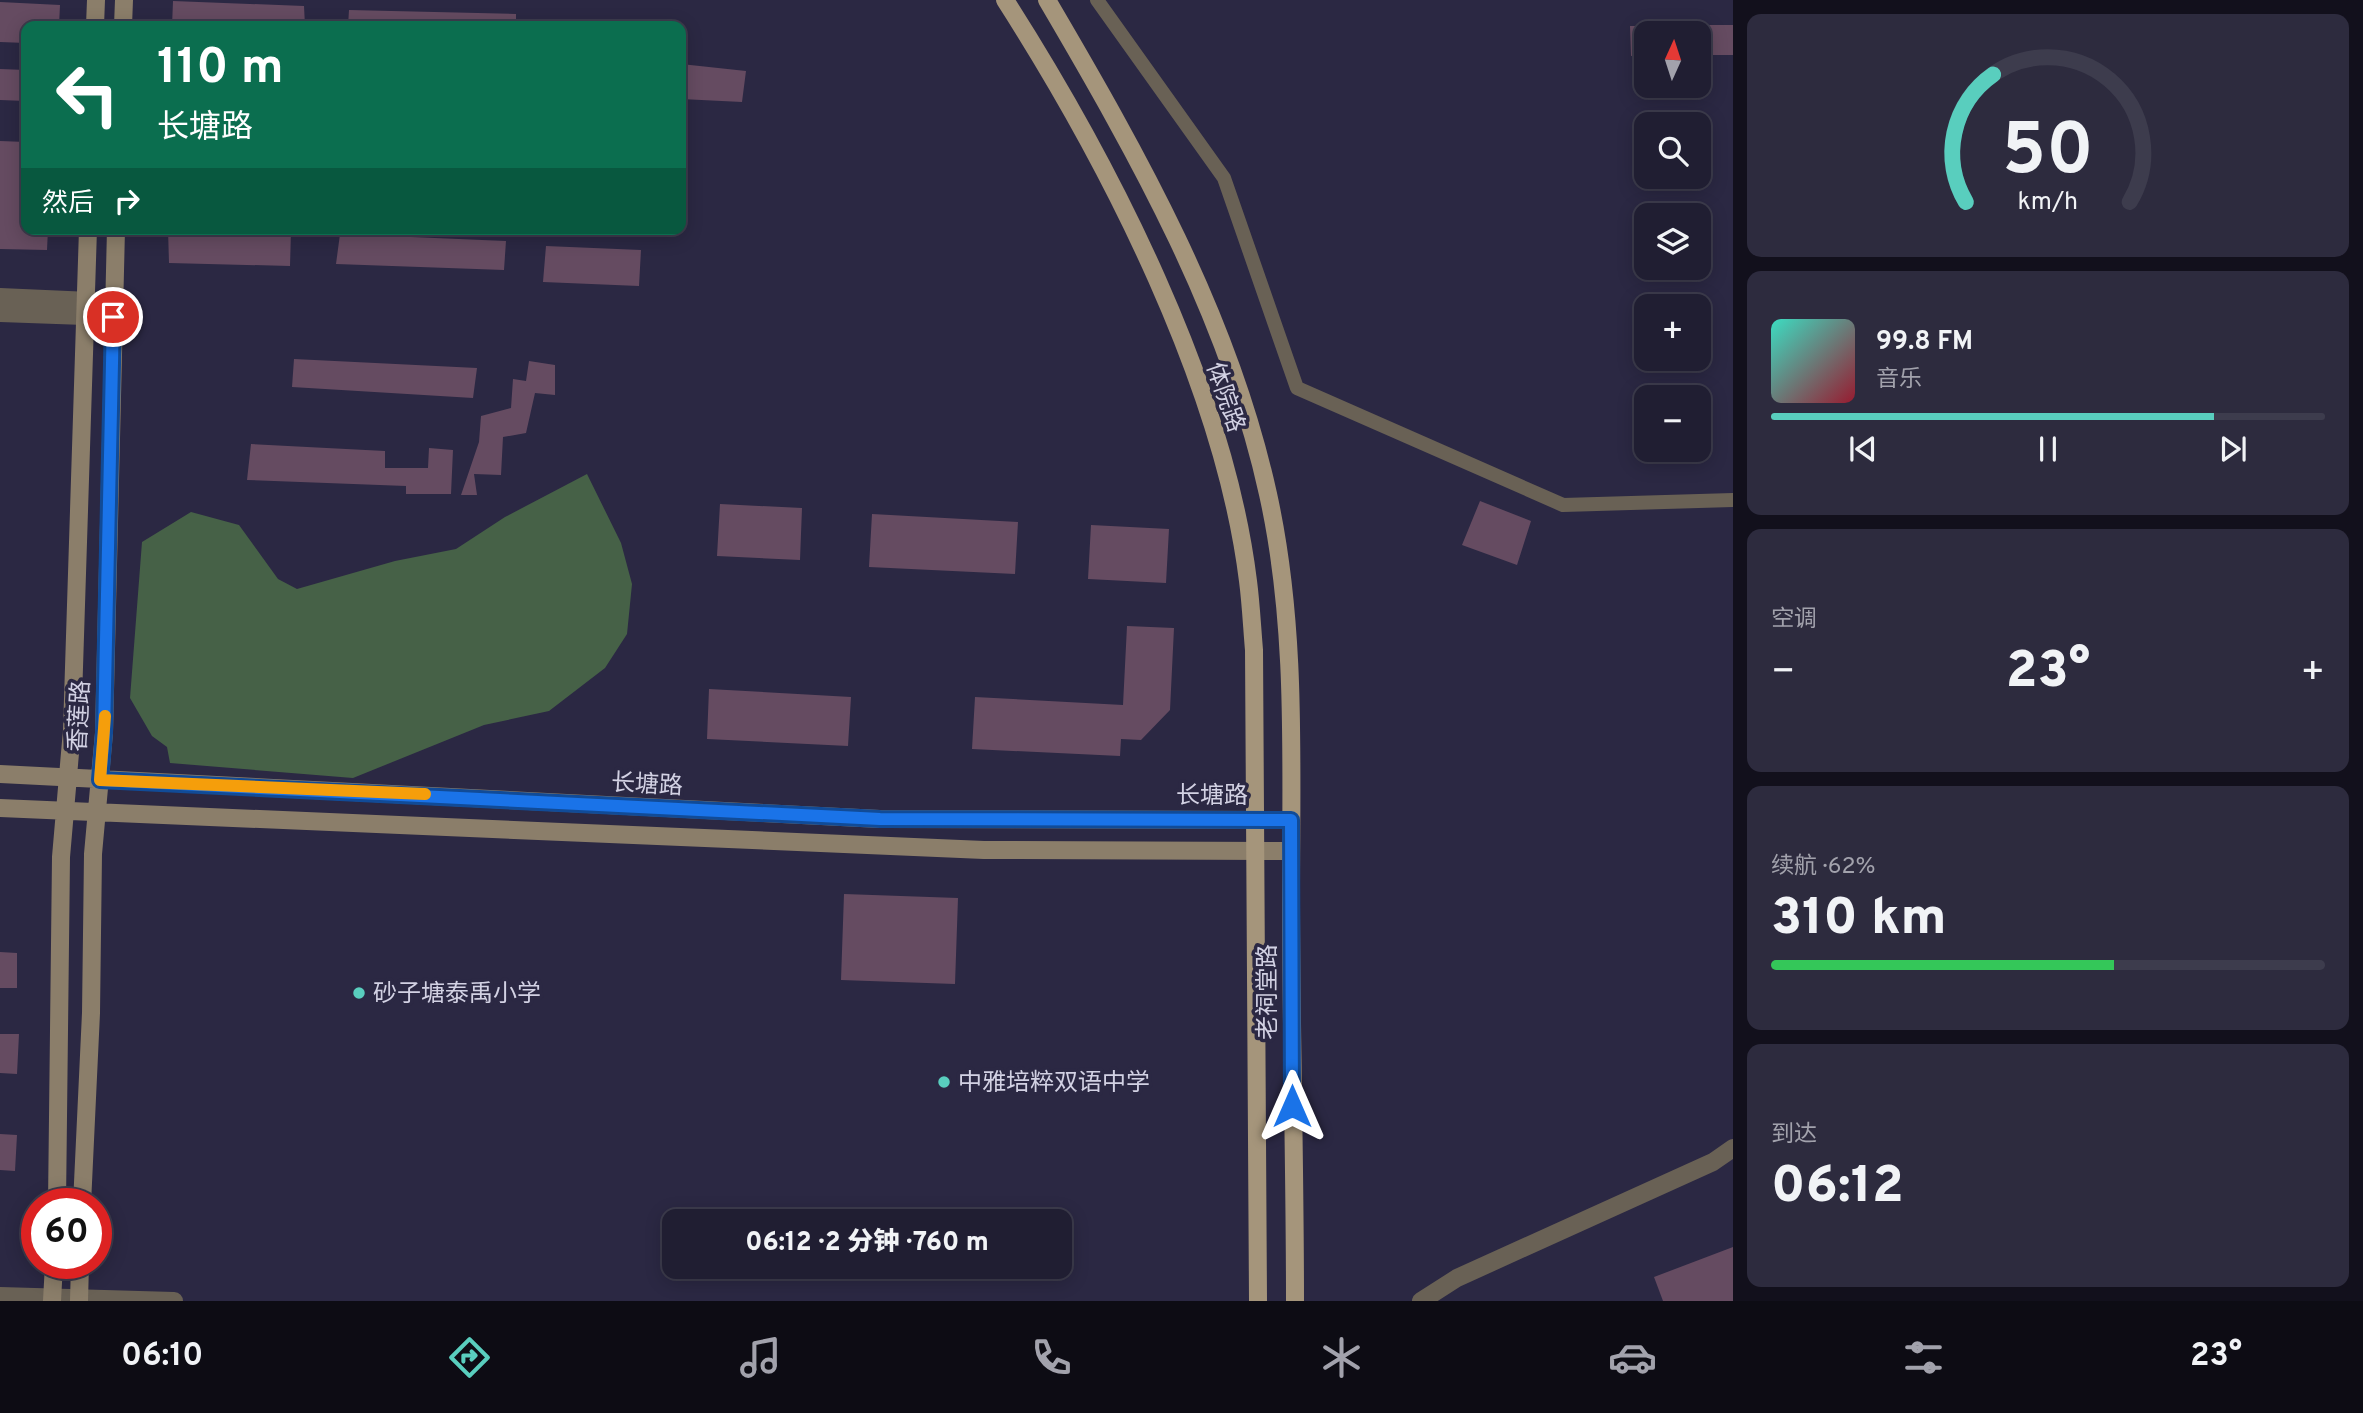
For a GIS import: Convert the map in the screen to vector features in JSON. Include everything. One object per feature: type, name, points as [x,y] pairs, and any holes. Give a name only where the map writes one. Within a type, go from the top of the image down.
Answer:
[{"type":"main road","points":[[95,21],[96,0]]},
{"type":"main road","points":[[123,21],[124,0]]},
{"type":"main road","name":"体院路","points":[[1006,0],[1085,136],[1143,249],[1211,422],[1236,516],[1248,580],[1254,650],[1255,851]]},
{"type":"main road","name":"体院路","points":[[1047,0],[1089,72],[1184,251],[1220,339],[1249,424],[1268,491],[1285,598],[1290,664],[1292,850]]},
{"type":"main road","name":"香莲路","points":[[57,1188],[61,857],[68,778],[78,570],[88,235]]},
{"type":"main road","name":"香莲路","points":[[83,1188],[97,812],[104,733],[116,235]]},
{"type":"main road","name":"长塘路","points":[[0,774],[880,819],[1291,820]]},
{"type":"main road","name":"长塘路","points":[[0,808],[984,850],[1292,850]]},
{"type":"main road","name":"老祠堂路","points":[[1292,850],[1295,1301]]},
{"type":"main road","name":"老祠堂路","points":[[1255,851],[1258,1292]]},
{"type":"main road","points":[[52,1299],[53,1279]]},
{"type":"main road","points":[[79,1299],[80,1279]]},
{"type":"street","points":[[1097,0],[1224,178],[1297,388],[1563,505],[1733,500]]},
{"type":"street","points":[[0,297],[113,309]]},
{"type":"street","points":[[0,313],[85,308]]},
{"type":"street","points":[[1421,1301],[1457,1278],[1713,1162],[1733,1148]]},
{"type":"street","points":[[1248,1301],[1258,1292]]},
{"type":"street","points":[[0,1296],[174,1301]]},
{"type":"green space","points":[[587,474],[621,543],[632,584],[627,634],[605,668],[549,711],[484,725],[353,778],[170,763],[167,747],[152,736],[130,698],[142,542],[191,512],[239,525],[278,579],[297,589],[395,561],[456,549],[505,517]]},
{"type":"building","points":[[173,1],[304,6],[305,21],[172,21]]},
{"type":"building","points":[[0,2],[60,5],[59,21],[21,21],[21,43],[0,42]]},
{"type":"building","points":[[349,10],[516,14],[516,21],[348,21]]},
{"type":"building","points":[[1712,25],[1733,25],[1733,55],[1712,55]]},
{"type":"building","points":[[1630,26],[1634,26],[1634,56],[1631,56]]},
{"type":"building","points":[[686,65],[746,71],[742,102],[686,99]]},
{"type":"building","points":[[0,69],[21,70],[21,101],[0,100]]},
{"type":"building","points":[[0,141],[21,142],[21,235],[48,235],[47,250],[0,249]]},
{"type":"building","points":[[168,235],[291,235],[290,266],[169,263]]},
{"type":"building","points":[[340,235],[506,241],[504,270],[336,264]]},
{"type":"building","points":[[546,246],[641,250],[639,286],[543,282]]},
{"type":"building","points":[[294,359],[477,368],[473,398],[292,387]]},
{"type":"building","points":[[529,361],[555,365],[555,395],[535,393],[526,433],[503,437],[501,475],[474,474],[477,495],[461,495],[479,442],[481,416],[511,408],[513,379],[526,381]]},
{"type":"building","points":[[251,444],[385,451],[385,468],[428,468],[429,448],[453,450],[451,494],[406,494],[406,486],[247,480]]},
{"type":"building","points":[[1480,501],[1531,521],[1517,565],[1462,545]]},
{"type":"building","points":[[720,504],[802,508],[800,560],[717,556]]},
{"type":"building","points":[[872,514],[1018,522],[1015,574],[869,567]]},
{"type":"building","points":[[1091,525],[1169,529],[1166,583],[1088,579]]},
{"type":"building","points":[[1127,626],[1174,628],[1170,710],[1141,740],[1121,739],[1120,756],[972,749],[975,697],[1123,705]]},
{"type":"building","points":[[709,689],[851,697],[848,746],[707,739]]},
{"type":"building","points":[[844,894],[958,898],[955,984],[841,980]]},
{"type":"building","points":[[0,952],[17,953],[17,988],[0,988]]},
{"type":"building","points":[[0,1034],[19,1034],[17,1074],[0,1073]]},
{"type":"building","points":[[0,1134],[17,1135],[15,1171],[0,1170]]},
{"type":"building","points":[[1733,1247],[1733,1301],[1663,1301],[1654,1277]]},
{"type":"slow traffic","points":[[105,716],[100,780],[425,794]]},
{"type":"place","name":"砂子塘泰禹小学","points":[[359,993]]},
{"type":"place","name":"中雅培粹双语中学","points":[[944,1082]]},
{"type":"route","points":[[113,317],[104,733],[100,780],[880,819],[1291,820],[1292,1106]]}]
